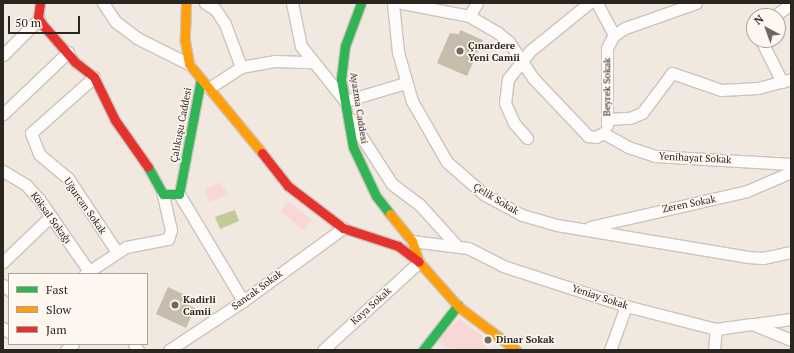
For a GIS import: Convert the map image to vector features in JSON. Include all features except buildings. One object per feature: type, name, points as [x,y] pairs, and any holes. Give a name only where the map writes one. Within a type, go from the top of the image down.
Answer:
[{"type":"street","points":[[3,55],[39,19],[40,3]]},
{"type":"street","points":[[103,3],[116,22],[137,38],[189,64],[201,79]]},
{"type":"street","points":[[186,3],[185,41],[189,64]]},
{"type":"street","points":[[205,3],[215,9],[225,24],[241,67]]},
{"type":"street","points":[[292,3],[301,46],[311,62],[345,101],[405,82]]},
{"type":"street","name":"Ayazma Caddesi","points":[[361,3],[342,62],[346,114],[353,147],[365,176],[376,196],[412,241],[419,262],[458,305],[516,350]]},
{"type":"street","name":"Çelik Sokak","points":[[393,3],[395,35],[405,82],[430,136],[462,177],[485,195],[522,215],[557,225],[585,228],[763,258],[791,252]]},
{"type":"street","points":[[402,3],[469,16],[509,42],[521,61],[588,136],[596,137],[603,133]]},
{"type":"street","points":[[469,16],[477,3]]},
{"type":"street","points":[[527,138],[514,123],[504,98],[508,79],[521,61],[538,43],[589,3]]},
{"type":"street","points":[[597,3],[614,35],[625,28],[696,3]]},
{"type":"street","points":[[39,19],[68,52],[94,77],[114,120],[146,163],[163,194],[170,230],[168,239],[140,243],[117,252],[88,273]]},
{"type":"street","name":"Beyrek Sokak","points":[[603,133],[608,119],[607,48],[614,35]]},
{"type":"street","points":[[608,119],[630,118],[642,113],[672,73],[721,90],[758,88],[786,80],[766,48]]},
{"type":"street","points":[[3,114],[68,52]]},
{"type":"street","points":[[209,88],[241,67],[275,61],[311,62]]},
{"type":"street","name":"Uğurcan Sokak","points":[[94,77],[32,133],[39,154],[68,178],[117,252]]},
{"type":"street","name":"Çalıkuşu Caddesi","points":[[201,79],[288,186],[343,228],[398,246],[419,262]]},
{"type":"street","name":"Çalıkuşu Caddesi","points":[[179,194],[201,79]]},
{"type":"street","points":[[346,114],[392,184],[419,204],[457,246]]},
{"type":"street","name":"Yenihayat Sokak","points":[[603,133],[628,147],[655,156],[791,164]]},
{"type":"street","name":"Köksal Sokağı","points":[[3,171],[26,185],[51,216],[88,273]]},
{"type":"street","name":"Zeren Sokak","points":[[585,228],[747,191],[791,172]]},
{"type":"street","points":[[163,194],[179,194],[243,301]]},
{"type":"street","points":[[3,262],[51,216]]},
{"type":"street","name":"Sancak Sokak","points":[[169,350],[243,301],[343,228]]},
{"type":"street","name":"Yeniay Sokak","points":[[412,241],[457,246],[503,266],[626,306],[716,329],[791,319]]},
{"type":"street","name":"Kaya Sokak","points":[[323,350],[419,262]]},
{"type":"street","points":[[423,350],[458,305]]},
{"type":"street","points":[[610,350],[626,306]]},
{"type":"street","points":[[752,324],[791,340]]},
{"type":"street","points":[[714,350],[716,329]]},
{"type":"shaded area","points":[[219,182],[229,194],[209,202],[205,190]]},
{"type":"shaded area","points":[[288,201],[312,220],[304,230],[280,211]]},
{"type":"shaded area","points":[[235,210],[239,221],[220,229],[215,217]]},
{"type":"shaded area","points":[[459,319],[490,341],[484,350],[452,350],[437,341]]},
{"type":"traffic: fast","points":[[361,3],[345,46],[341,79],[353,147],[376,196],[390,214]]},
{"type":"traffic: fast","points":[[148,167],[163,194],[179,194],[201,79]]},
{"type":"traffic: fast","points":[[423,350],[458,305]]},
{"type":"traffic: slow","points":[[186,3],[185,41],[189,64],[262,153]]},
{"type":"traffic: slow","points":[[390,214],[412,241],[419,262],[459,307],[516,350]]},
{"type":"traffic: jam","points":[[40,3],[38,17],[42,24],[75,62],[94,77],[115,120],[148,167]]},
{"type":"traffic: jam","points":[[262,153],[288,186],[343,228],[398,246],[419,262]]},
{"type":"place","name":"Çınardere Yeni Camii","points":[[460,51]]},
{"type":"place","name":"Kadirli Camii","points":[[175,305]]},
{"type":"place","name":"Dinar Sokak","points":[[488,340]]}]
